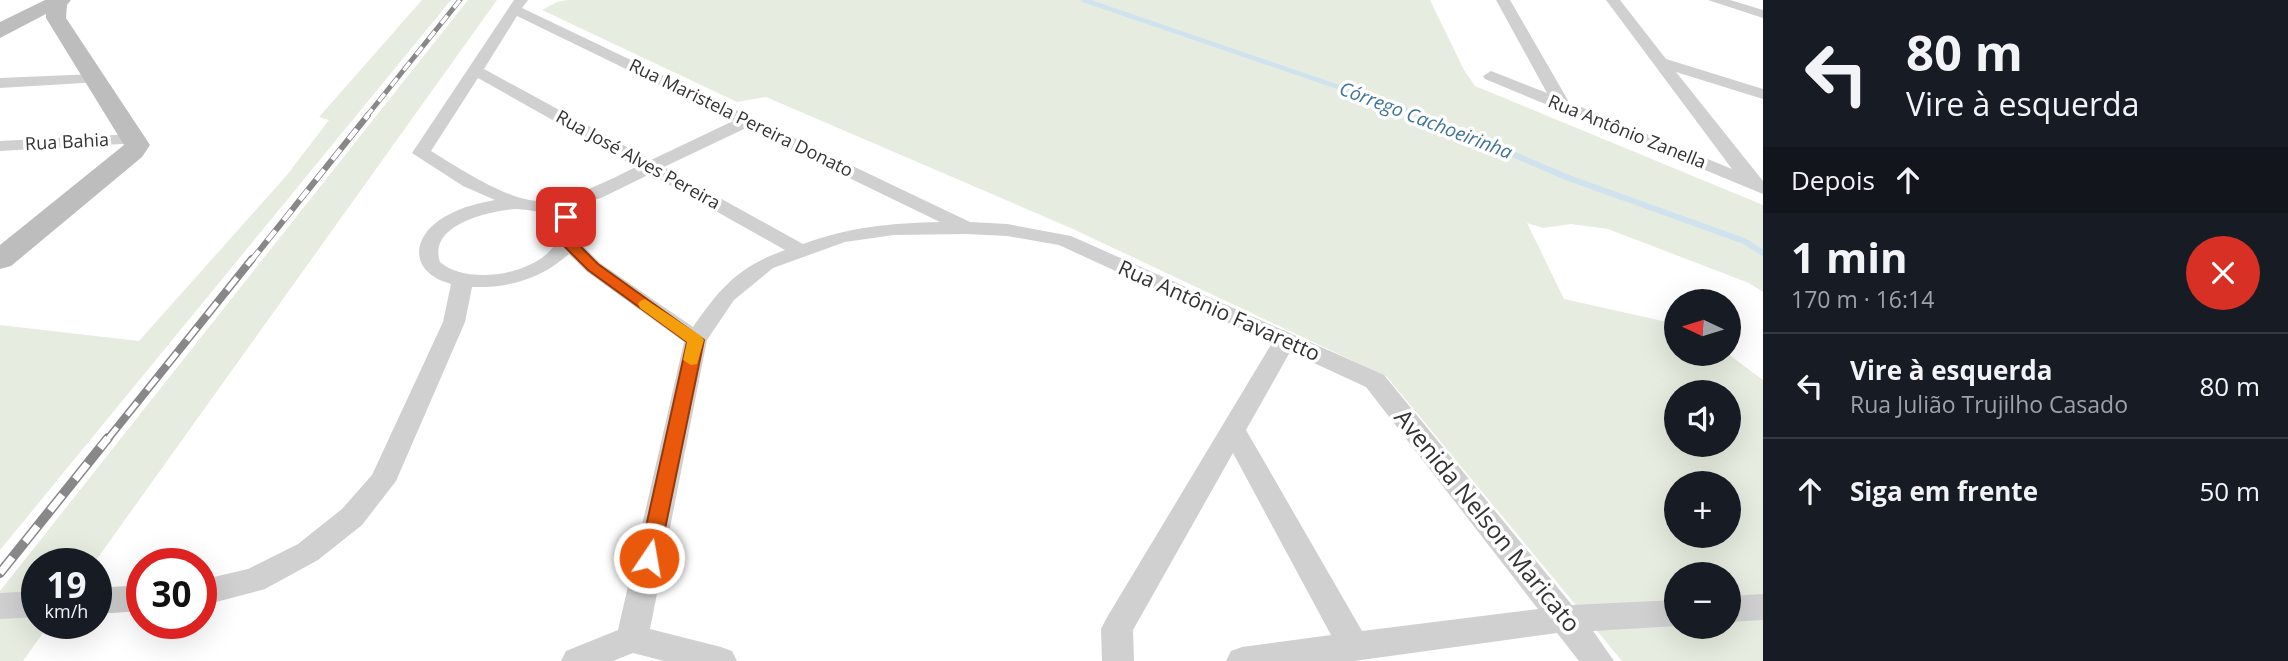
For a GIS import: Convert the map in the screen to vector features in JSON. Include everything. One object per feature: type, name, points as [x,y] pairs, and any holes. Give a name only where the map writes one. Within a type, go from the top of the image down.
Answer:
[{"type":"street","points":[[1503,0],[1562,105]]},
{"type":"street","points":[[1614,0],[1758,186]]},
{"type":"street","points":[[1715,0],[1762,14]]},
{"type":"street","points":[[516,203],[470,182],[421,153],[518,5]]},
{"type":"street","name":"Rua Maristela Pereira Donato","points":[[518,5],[966,228]]},
{"type":"street","points":[[0,260],[133,152],[137,145],[94,79],[58,7],[27,15],[1,27]]},
{"type":"street","points":[[1662,63],[1763,94]]},
{"type":"street","name":"Rua José Alves Pereira","points":[[475,70],[800,250]]},
{"type":"street","name":"Rua Antônio Zanella","points":[[1491,76],[1758,186]]},
{"type":"street","points":[[0,83],[94,79]]},
{"type":"street","points":[[546,206],[566,217],[571,228],[568,242],[548,262],[524,273],[497,280],[463,280],[435,269],[428,256],[428,249],[443,228],[474,211],[516,203],[546,206],[594,194],[747,121]]},
{"type":"street","name":"Rua Bahia","points":[[3,148],[133,139]]},
{"type":"street","points":[[470,182],[474,211]]},
{"type":"street","points":[[566,217],[594,194]]},
{"type":"street","name":"Rua Antônio Favaretto","points":[[696,340],[726,295],[766,264],[800,250],[841,237],[894,229],[1007,230],[1064,240],[1375,381]]},
{"type":"street","points":[[568,242],[593,267],[696,340],[632,639]]},
{"type":"street","points":[[548,262],[593,267]]},
{"type":"street","points":[[217,589],[254,580],[308,552],[352,517],[383,481],[454,322],[463,280]]},
{"type":"street","points":[[454,322],[497,280]]},
{"type":"street","points":[[1118,661],[1117,629],[1285,340]]},
{"type":"street","name":"Avenida Nelson Maricato","points":[[1375,381],[1598,661]]},
{"type":"street","points":[[1233,430],[1354,647]]},
{"type":"street","points":[[1741,609],[1763,607]]},
{"type":"street","points":[[1242,661],[1565,620],[1664,614]]},
{"type":"street","points":[[577,661],[632,639],[721,661]]},
{"type":"shaded area","points":[[422,0],[451,0],[0,550],[0,325],[139,341],[287,175],[329,120],[319,117]]},
{"type":"shaded area","points":[[468,0],[497,0],[105,548],[34,548]]},
{"type":"shaded area","points":[[568,0],[1430,0],[1464,70],[1475,86],[1763,205],[1763,292],[1749,283],[1608,229],[1571,224],[1543,228],[1527,223],[1564,299],[1664,321],[1664,366],[1741,366],[1741,364],[1763,380],[1763,661],[1622,661],[1387,377],[1073,229],[766,97],[737,102],[542,10]]},
{"type":"shaded area","points":[[21,564],[21,639],[39,639],[23,661],[0,661],[0,591]]},
{"type":"waterway","name":"Córrego Cachoeirinha","points":[[1084,0],[1426,117]]},
{"type":"waterway","name":"Córrego Cachoeirinha","points":[[1422,115],[1566,177],[1744,241],[1763,253]]},
{"type":"railway","points":[[366,117],[460,0]]},
{"type":"railway","points":[[251,261],[368,115]]},
{"type":"railway","points":[[107,440],[252,259]]},
{"type":"railway","points":[[0,573],[108,438]]},
{"type":"slow traffic","points":[[645,304],[696,340],[691,360]]},
{"type":"route","points":[[566,217],[571,228],[568,242],[593,267],[696,340],[649,558]]}]
